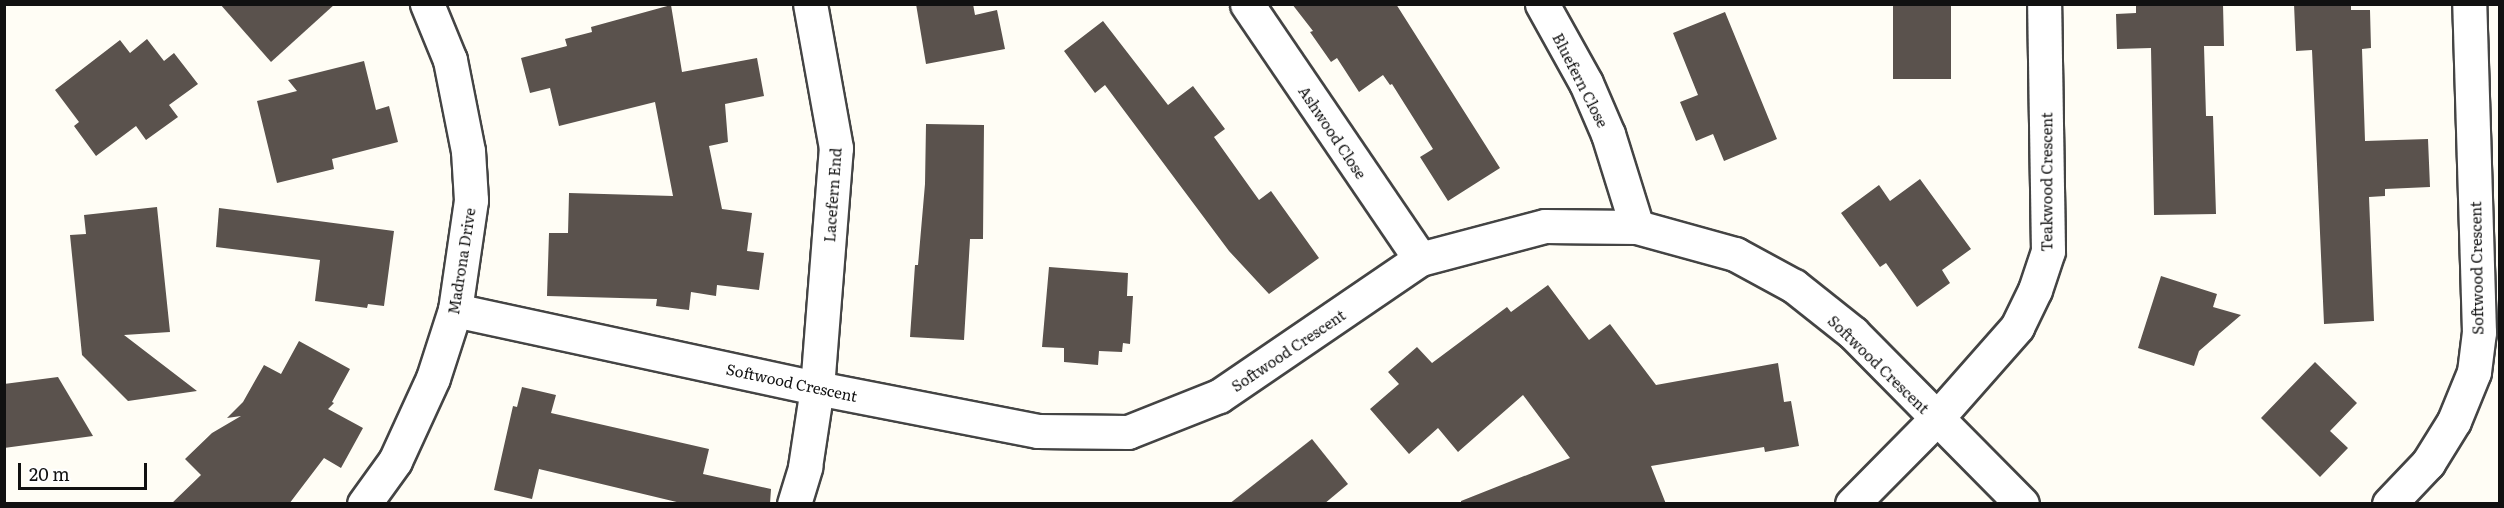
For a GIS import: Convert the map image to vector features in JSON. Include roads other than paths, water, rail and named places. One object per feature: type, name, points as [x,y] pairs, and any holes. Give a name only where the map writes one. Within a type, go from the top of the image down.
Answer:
[{"type":"street","name":"Madrona Drive","points":[[364,504],[395,461],[433,378],[456,310],[471,200],[468,152],[450,60],[427,4]]},
{"type":"street","name":"Lacefern End","points":[[794,504],[805,467],[817,388],[837,148],[810,4]]},
{"type":"street","name":"Ashwood Close","points":[[1247,4],[1420,260]]},
{"type":"street","name":"Bluefern Close","points":[[1542,4],[1586,83],[1608,134],[1637,226]]},
{"type":"street","name":"Teakwood Crescent","points":[[1852,504],[1936,419],[2017,327],[2035,290],[2048,251],[2044,4]]},
{"type":"street","name":"Softwood Crescent","points":[[2389,504],[2428,463],[2454,421],[2474,372],[2479,332],[2469,4]]},
{"type":"street","name":"Softwood Crescent","points":[[456,310],[817,388],[1038,431],[1128,432],[1220,396],[1420,260],[1545,226],[1637,226],[1735,254],[1794,286],[1853,333],[2022,504]]}]
